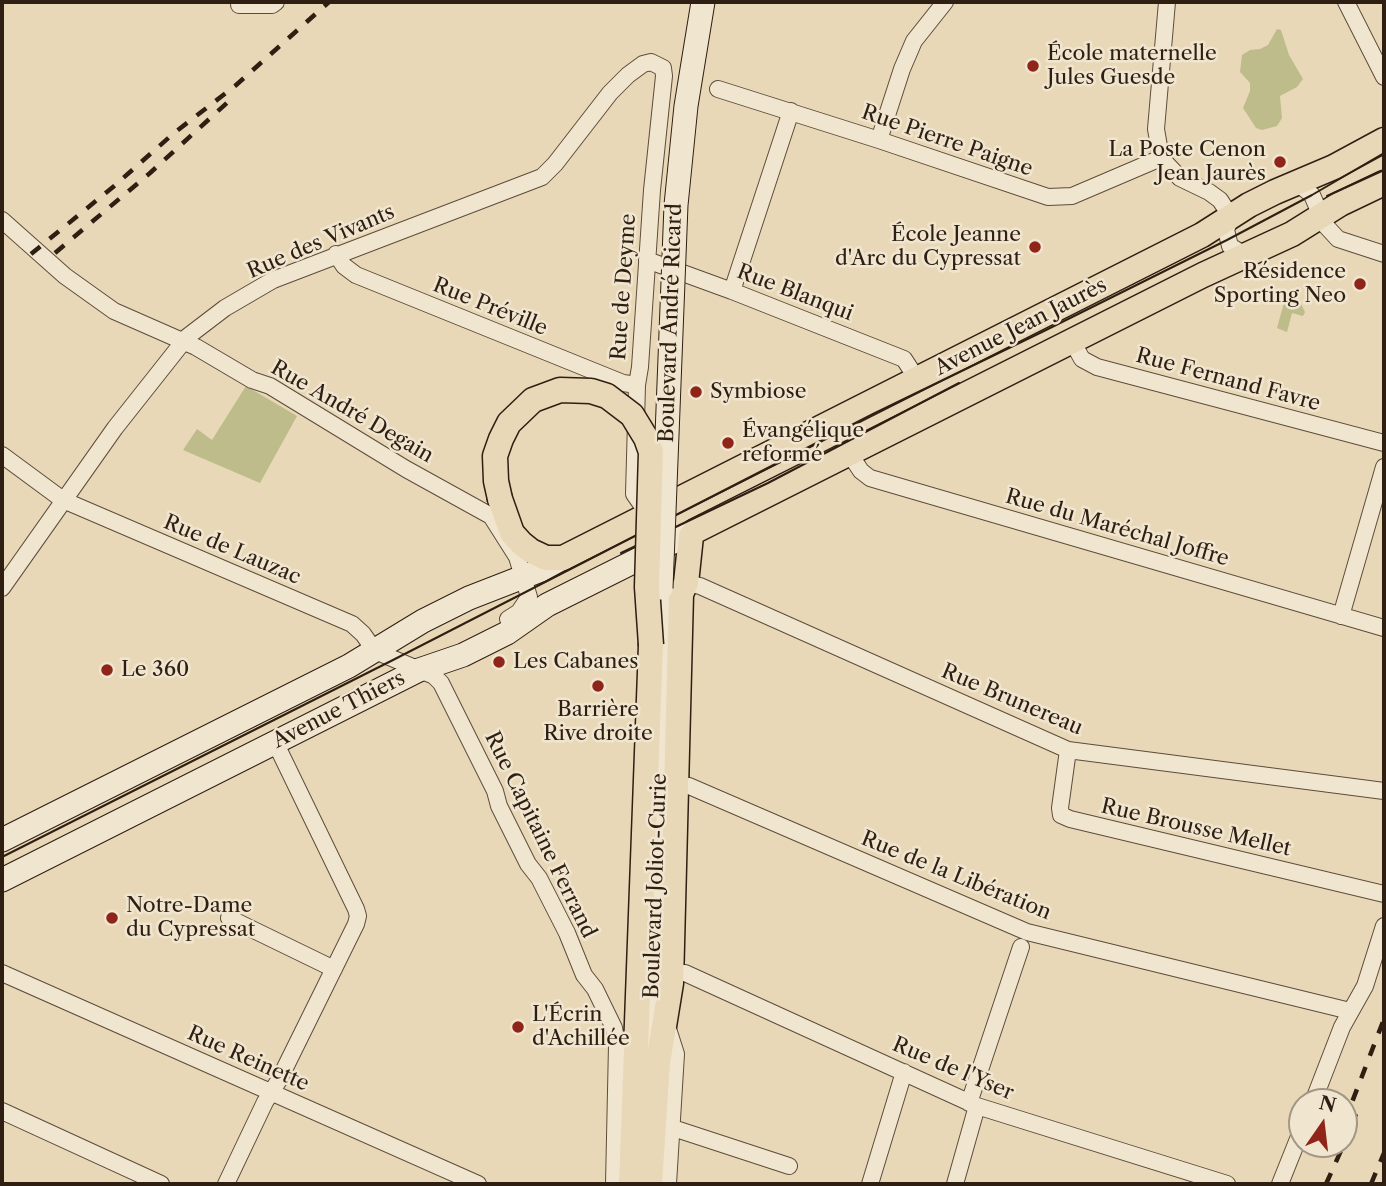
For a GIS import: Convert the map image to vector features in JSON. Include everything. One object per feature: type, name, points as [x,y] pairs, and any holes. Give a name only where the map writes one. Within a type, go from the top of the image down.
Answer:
[{"type":"main road","name":"Boulevard André Ricard","points":[[651,645],[676,588],[676,205],[686,106],[703,2]]},
{"type":"main road","name":"Avenue Jean Jaurès","points":[[655,511],[1202,235],[1249,205],[1334,167],[1384,140]]},
{"type":"main road","name":"Avenue Jean Jaurès","points":[[685,536],[1203,275],[1253,253],[1340,204],[1384,183]]},
{"type":"main road","name":"Boulevard Joliot-Curie","points":[[505,526],[496,481],[495,456],[509,423],[533,400],[560,390],[591,391],[607,396],[632,415],[651,452],[647,587],[651,645],[654,965]]},
{"type":"main road","name":"Avenue Thiers","points":[[2,840],[375,651],[423,621],[563,558],[655,511]]},
{"type":"main road","points":[[505,526],[537,555],[563,558]]},
{"type":"main road","points":[[650,1184],[658,1063],[664,1027],[654,965],[677,785],[676,588],[689,540],[685,536]]},
{"type":"main road","name":"Avenue Thiers","points":[[2,880],[275,742],[414,668],[463,655],[507,633],[547,605],[685,536]]},
{"type":"main road","name":"Boulevard Joliot-Curie","points":[[650,1184],[664,645],[676,588]]},
{"type":"street","points":[[239,5],[272,5],[276,2]]},
{"type":"street","points":[[879,139],[914,41],[945,2]]},
{"type":"street","points":[[1167,2],[1156,129],[1161,158],[1180,178],[1220,200],[1231,216],[1226,230],[1230,246],[1240,252],[1253,253]]},
{"type":"street","points":[[1346,2],[1384,77]]},
{"type":"street","name":"Rue des Vivants","points":[[2,588],[115,428],[182,341],[225,308],[273,280],[542,177],[610,93],[628,75],[643,64],[651,62]]},
{"type":"street","name":"Rue de Deyme","points":[[651,62],[663,68],[664,76],[637,385],[634,494],[641,504],[655,511]]},
{"type":"street","name":"Rue Pierre Paigne","points":[[718,89],[879,139],[1048,197],[1072,195],[1161,158]]},
{"type":"street","points":[[732,291],[791,111]]},
{"type":"street","points":[[1291,185],[1308,190],[1331,234],[1338,239],[1384,254]]},
{"type":"street","name":"Rue André Degain","points":[[2,220],[87,294],[114,311],[182,341],[252,380],[270,386],[406,469],[484,511],[505,526]]},
{"type":"street","name":"Rue Préville","points":[[336,254],[344,266],[356,275],[623,383],[637,385]]},
{"type":"street","name":"Rue Blanqui","points":[[647,260],[904,359],[917,379]]},
{"type":"street","name":"Rue Fernand Favre","points":[[1072,341],[1082,359],[1097,366],[1384,443]]},
{"type":"street","name":"Rue du Maréchal Joffre","points":[[849,453],[861,471],[870,478],[1384,628]]},
{"type":"street","name":"Rue de Lauzac","points":[[2,455],[63,500],[352,624],[375,651]]},
{"type":"street","points":[[1341,615],[1384,467]]},
{"type":"street","points":[[655,511],[668,518],[685,536]]},
{"type":"street","points":[[505,526],[515,580],[529,597],[519,612],[414,668],[403,650],[410,640],[473,607],[515,580]]},
{"type":"street","name":"Rue Brunereau","points":[[676,588],[695,584],[1068,750],[1384,791]]},
{"type":"street","name":"Rue Capitaine Ferrand","points":[[375,651],[434,676],[441,683],[495,791],[499,806],[527,864],[538,878],[567,933],[584,975],[595,989],[614,1028],[617,1045],[614,1184]]},
{"type":"street","points":[[226,1184],[356,924],[356,909],[275,742]]},
{"type":"street","name":"Rue Brousse Mellet","points":[[1068,750],[1061,815],[1384,894]]},
{"type":"street","name":"Rue de la Libération","points":[[677,785],[690,786],[1027,932],[1328,1004],[1350,1012]]},
{"type":"street","points":[[229,918],[334,969]]},
{"type":"street","points":[[1319,1088],[1350,1012],[1364,986],[1384,926]]},
{"type":"street","points":[[955,1184],[973,1104],[1021,947]]},
{"type":"street","name":"Rue de l'Yser","points":[[654,965],[685,973],[973,1104],[1227,1184]]},
{"type":"street","name":"Rue Reinette","points":[[2,972],[478,1184]]},
{"type":"street","points":[[650,1184],[673,1128],[676,1054],[664,1027]]},
{"type":"street","points":[[870,1184],[904,1072]]},
{"type":"street","points":[[2,1111],[161,1184]]},
{"type":"street","points":[[673,1128],[789,1166]]},
{"type":"street","points":[[1280,1184],[1290,1158]]},
{"type":"shaded area","points":[[1277,29],[1281,30],[1289,55],[1303,79],[1297,87],[1280,96],[1282,118],[1277,126],[1262,130],[1256,128],[1243,108],[1250,91],[1250,83],[1240,72],[1242,55],[1268,45]]},
{"type":"shaded area","points":[[1287,292],[1290,293],[1289,303],[1292,308],[1301,304],[1305,312],[1303,316],[1292,313],[1287,332],[1277,328]]},
{"type":"shaded area","points":[[246,386],[297,416],[260,483],[183,450],[197,429],[212,440]]},
{"type":"tram line","points":[[2,857],[873,414],[1227,240],[1384,153]]},
{"type":"tram line","points":[[1327,196],[1384,170]]},
{"type":"tram line","points":[[621,553],[768,483],[959,383]]},
{"type":"railway","points":[[31,254],[174,133],[235,86],[329,2]]},
{"type":"railway","points":[[55,253],[150,173],[229,101]]},
{"type":"railway","points":[[1357,1088],[1384,1019]]},
{"type":"railway","points":[[1371,1184],[1384,1153]]},
{"type":"railway","points":[[1326,1184],[1338,1158]]},
{"type":"place","name":"École maternelle Jules Guesde","points":[[1033,66]]},
{"type":"place","name":"La Poste Cenon Jean Jaurès","points":[[1280,162]]},
{"type":"place","name":"École Jeanne d'Arc du Cypressat","points":[[1035,247]]},
{"type":"place","name":"Résidence Sporting Neo","points":[[1360,284]]},
{"type":"place","name":"Symbiose","points":[[696,392]]},
{"type":"place","name":"Évangélique reformé","points":[[728,443]]},
{"type":"place","name":"Les Cabanes","points":[[499,662]]},
{"type":"place","name":"Le 360","points":[[107,670]]},
{"type":"place","name":"Barrière Rive droite","points":[[598,686]]},
{"type":"place","name":"Notre-Dame du Cypressat","points":[[112,918]]},
{"type":"place","name":"L'Écrin d'Achillée","points":[[518,1027]]}]
